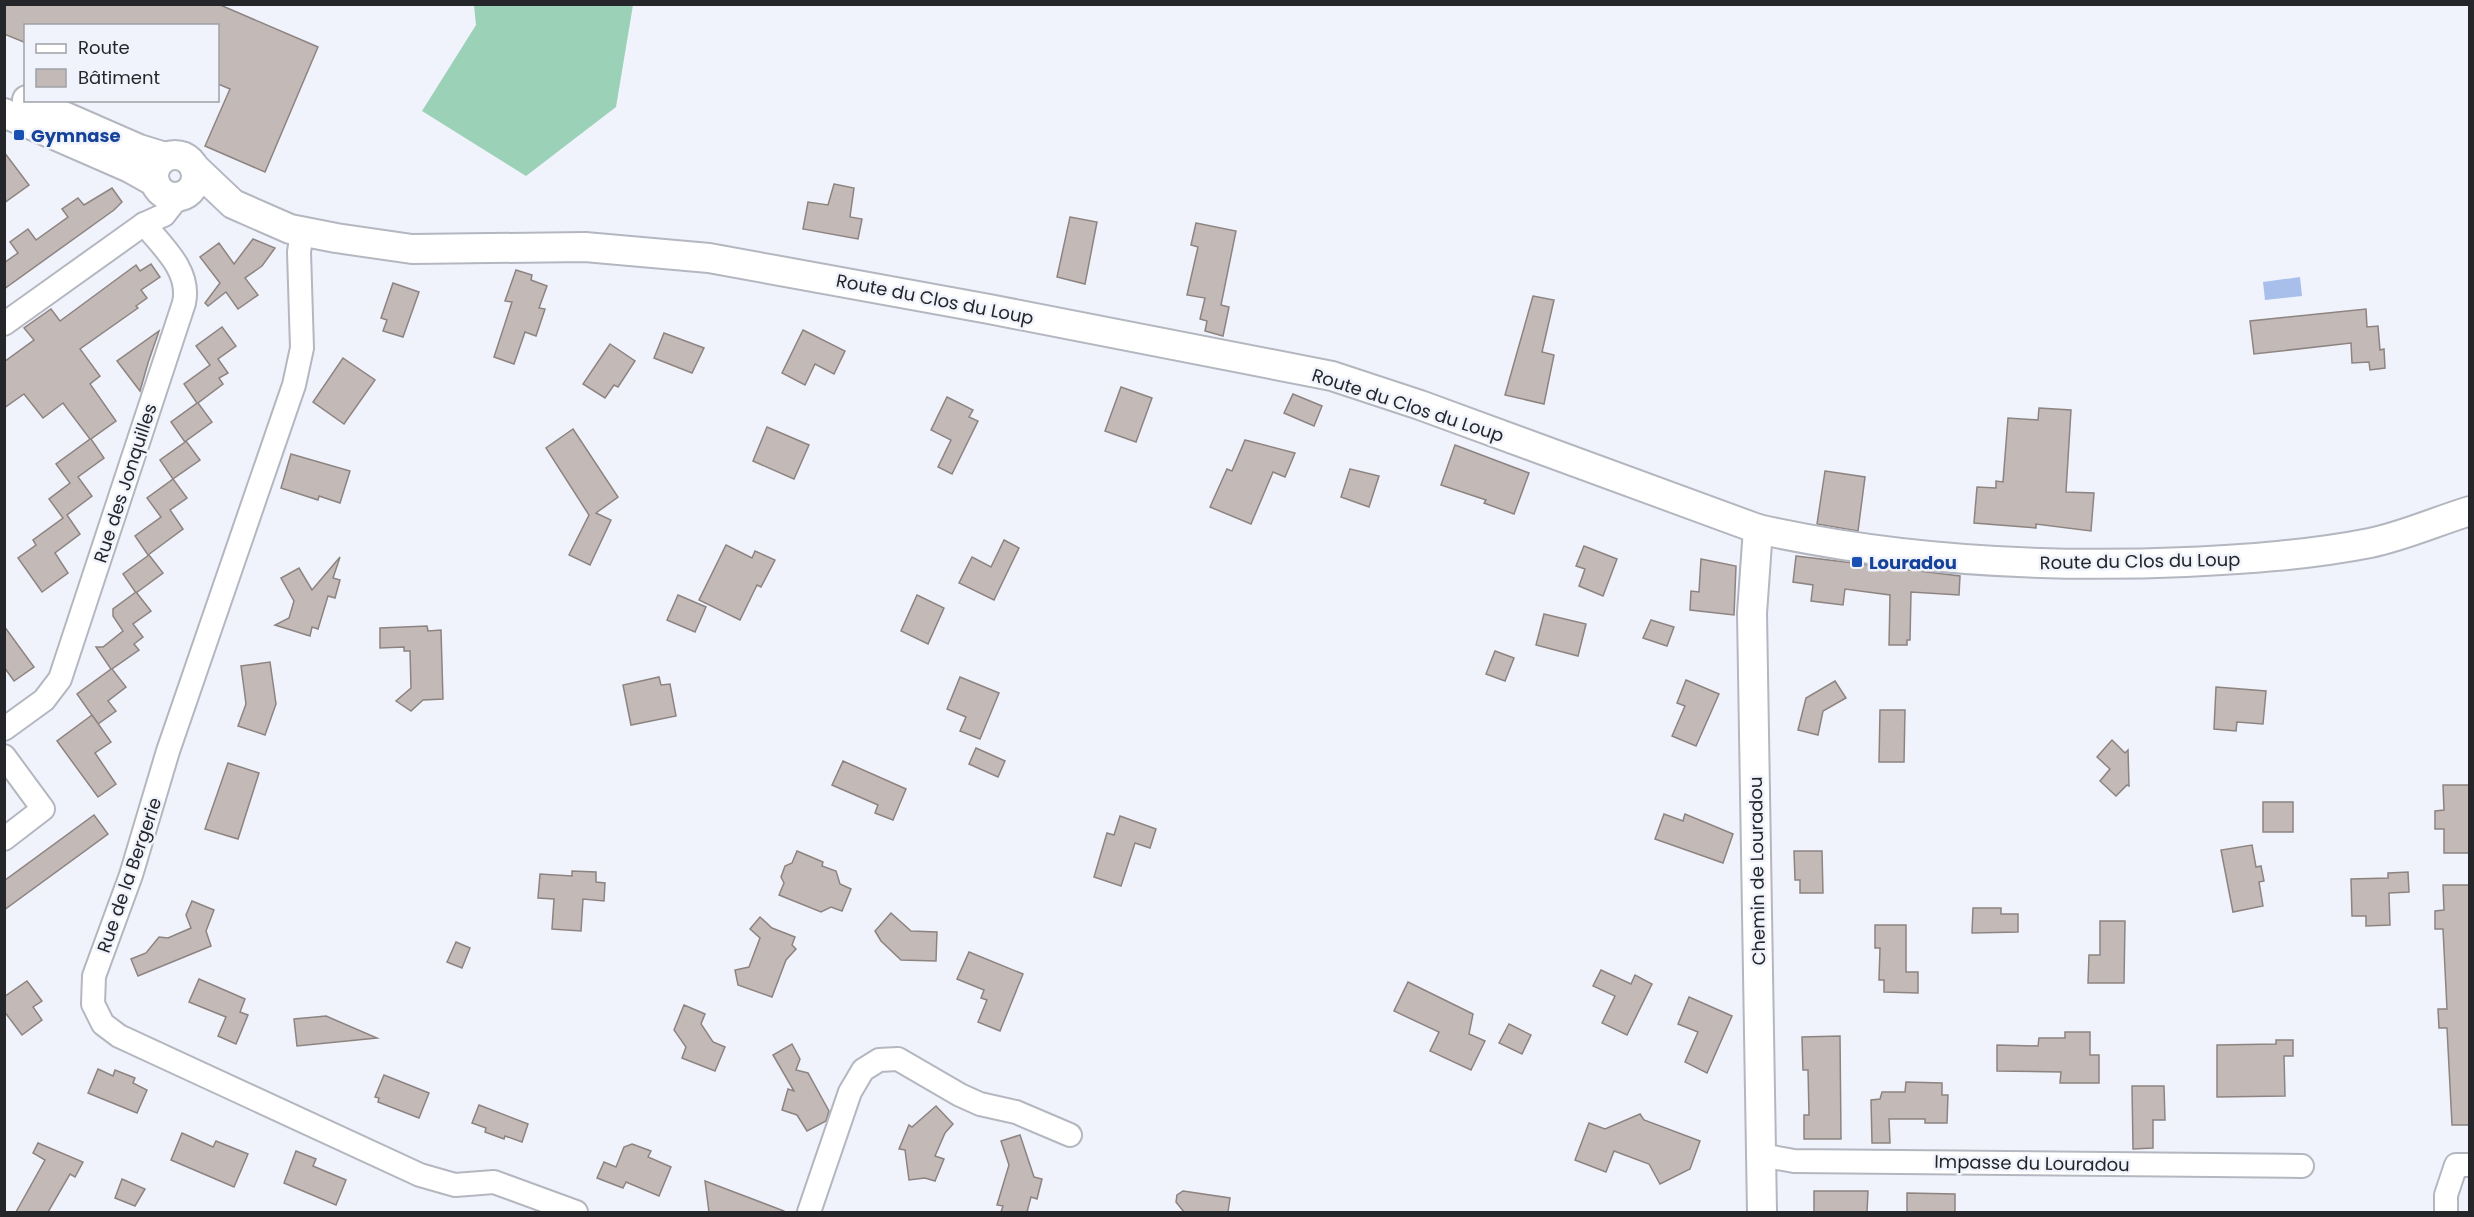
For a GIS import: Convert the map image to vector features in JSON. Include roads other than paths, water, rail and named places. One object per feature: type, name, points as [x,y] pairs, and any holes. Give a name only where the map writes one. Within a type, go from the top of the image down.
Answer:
[{"type":"street","points":[[4,91],[24,99]]},
{"type":"street","points":[[31,102],[139,149],[169,185]]},
{"type":"street","points":[[4,113],[169,185]]},
{"type":"street","name":"Route du Clos du Loup","points":[[169,185],[195,180],[194,168],[233,204]]},
{"type":"street","points":[[4,324],[144,224],[169,185]]},
{"type":"street","name":"Route du Clos du Loup","points":[[169,185],[233,204],[298,231],[412,249],[585,247],[709,258],[989,309],[1310,372],[1420,405],[1758,529],[1813,541],[1894,552],[2032,563],[2118,565],[2254,559],[2373,542],[2469,511]]},
{"type":"street","name":"Rue des Jonquilles","points":[[4,729],[44,700],[60,679],[184,303],[187,290],[177,264],[144,224]]},
{"type":"street","name":"Rue de la Bergerie","points":[[298,231],[302,348],[294,385],[168,750],[131,875],[94,976],[93,1004],[103,1024],[119,1036],[420,1175],[455,1185],[494,1182],[576,1212]]},
{"type":"street","name":"Chemin de Louradou","points":[[1758,529],[1752,613],[1762,1212]]},
{"type":"street","points":[[4,756],[43,808],[4,839]]},
{"type":"street","points":[[809,1212],[850,1092],[863,1070],[879,1060],[898,1059],[980,1104],[1016,1112],[1070,1135]]},
{"type":"street","name":"Impasse du Louradou","points":[[1761,1155],[1794,1161],[2302,1166]]},
{"type":"street","points":[[2446,1212],[2446,1195],[2456,1165],[2469,1165]]},
{"type":"water","points":[[2300,277],[2302,296],[2265,300],[2263,282]]},
{"type":"place","name":"Gymnase","points":[[19,135]]},
{"type":"place","name":"Louradou","points":[[1857,562]]}]
